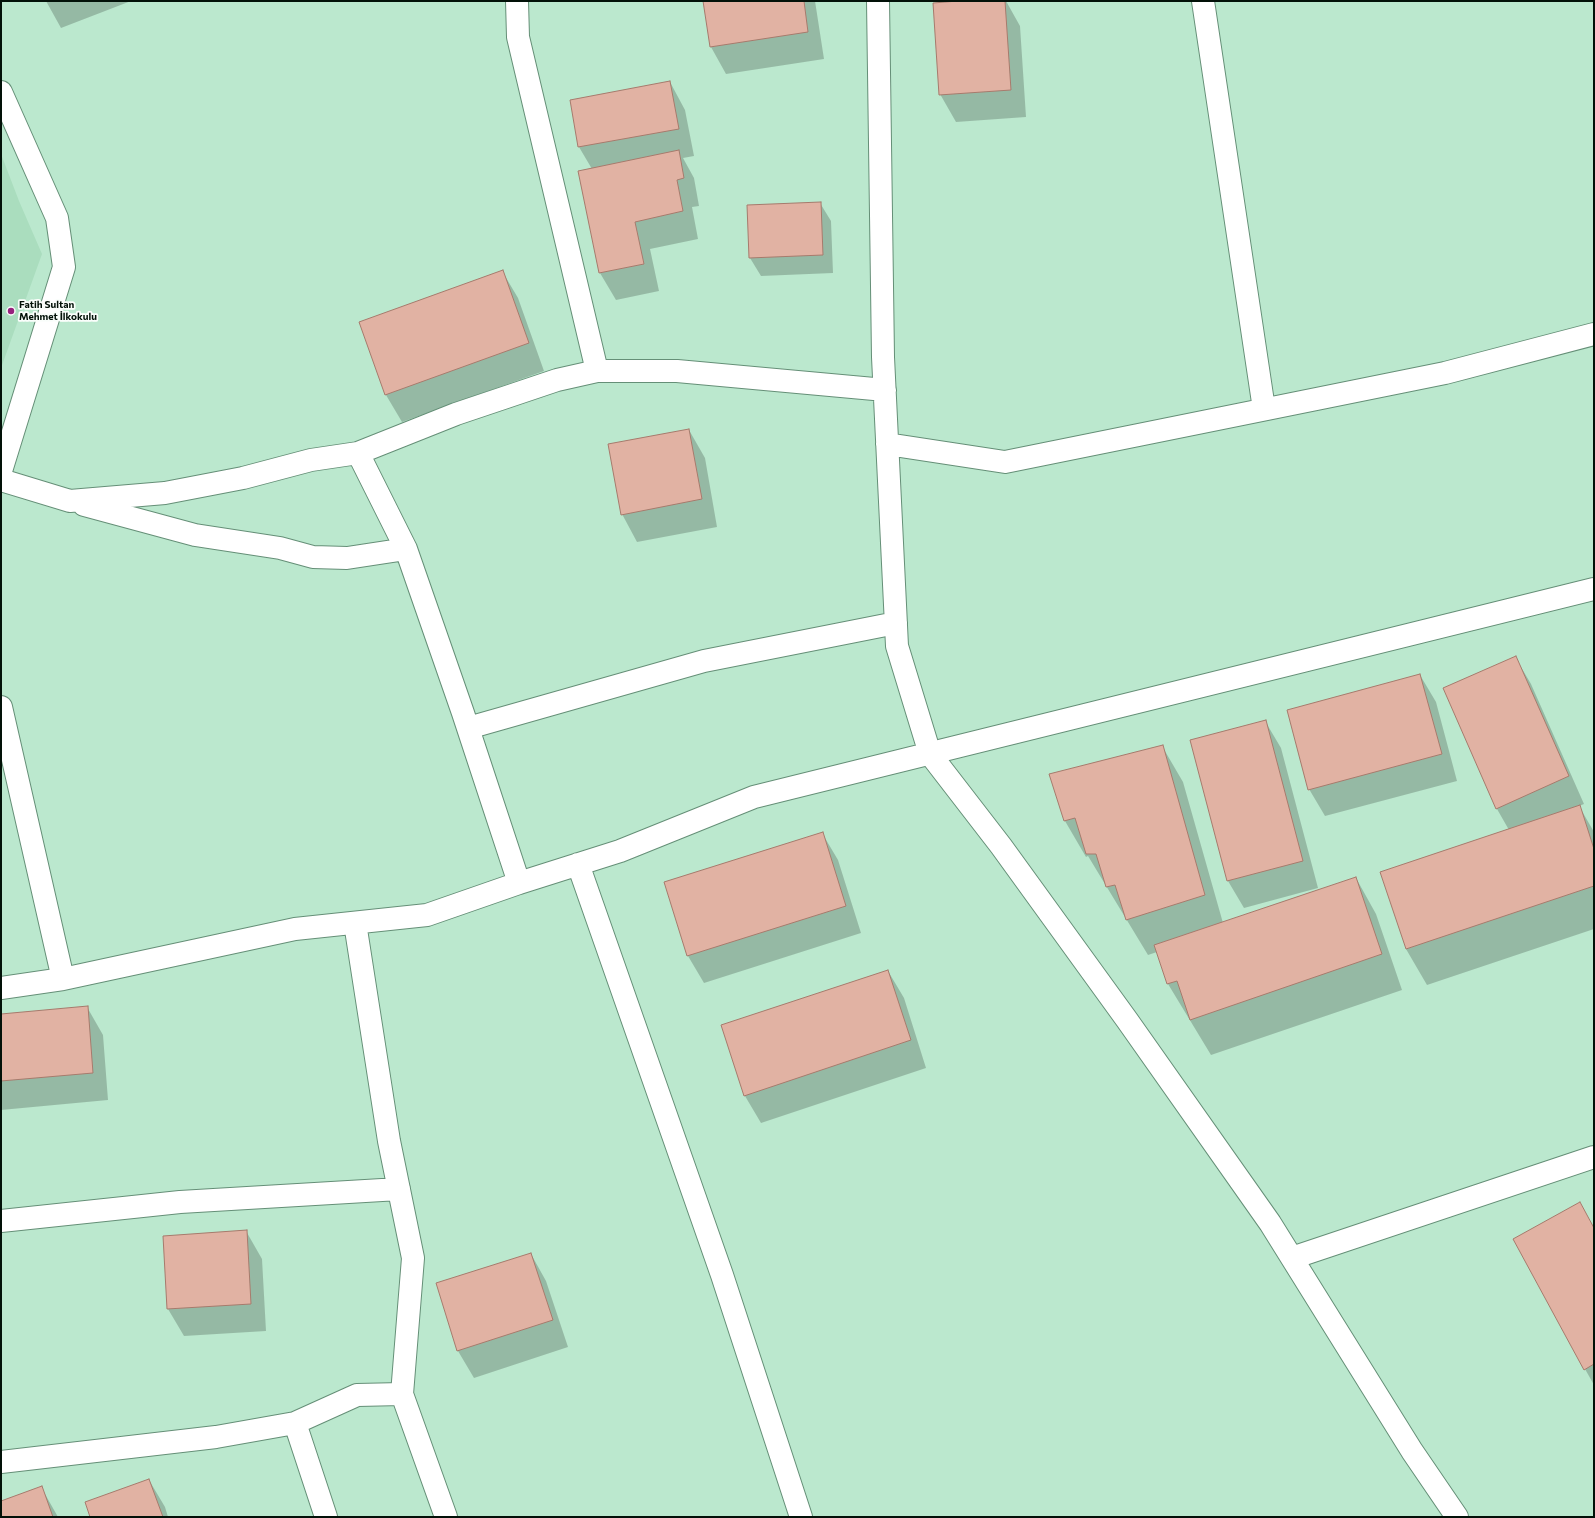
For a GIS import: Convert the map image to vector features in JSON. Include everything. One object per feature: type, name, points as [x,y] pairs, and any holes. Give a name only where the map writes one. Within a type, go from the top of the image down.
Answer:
[{"type":"street","points":[[517,1],[518,37],[597,371]]},
{"type":"street","points":[[878,1],[885,390],[897,646],[930,754],[1001,846],[1127,1020],[1270,1223],[1412,1451],[1457,1517]]},
{"type":"street","points":[[1203,1],[1264,410]]},
{"type":"street","points":[[1,92],[58,218],[64,267],[1,471]]},
{"type":"street","points":[[887,444],[1004,462],[1445,373],[1594,334]]},
{"type":"street","points":[[70,501],[165,493],[243,478],[311,460],[358,453],[456,414],[557,380],[597,371],[677,372],[885,390]]},
{"type":"street","points":[[358,453],[406,549],[468,728],[519,883]]},
{"type":"street","points":[[1,480],[70,501],[195,535],[280,548],[313,557],[347,558],[406,549]]},
{"type":"street","points":[[1,988],[63,979],[295,929],[427,916],[519,883],[620,851],[754,797],[1594,589]]},
{"type":"street","points":[[468,728],[704,661],[896,623]]},
{"type":"street","points":[[1,706],[63,979]]},
{"type":"street","points":[[578,864],[722,1275],[801,1517]]},
{"type":"street","points":[[355,923],[389,1141],[413,1258],[402,1394],[446,1517]]},
{"type":"street","points":[[1292,1258],[1594,1157]]},
{"type":"street","points":[[1,1221],[180,1202],[399,1189]]},
{"type":"street","points":[[1,1462],[216,1437],[295,1423],[356,1395],[402,1394]]},
{"type":"street","points":[[295,1423],[326,1517]]},
{"type":"shaded area","name":"Fatih Sultan Mehmet İlkokulu","points":[[1,154],[42,254],[1,368]]},
{"type":"building","points":[[703,1],[804,1],[808,32],[710,47]]},
{"type":"building","points":[[958,1],[1005,1],[1011,90],[939,95],[933,3]]},
{"type":"building","points":[[670,81],[679,129],[578,147],[570,100]]},
{"type":"building","points":[[679,150],[684,178],[677,180],[683,211],[635,222],[644,264],[599,273],[578,171]]},
{"type":"building","points":[[821,202],[823,255],[749,258],[747,205]]},
{"type":"building","points":[[503,270],[529,343],[385,395],[359,322]]},
{"type":"building","points":[[689,429],[702,499],[621,515],[608,444]]},
{"type":"building","points":[[1516,656],[1569,776],[1496,809],[1443,688]]},
{"type":"building","points":[[1420,674],[1442,754],[1308,790],[1287,710]]},
{"type":"building","points":[[1266,720],[1303,861],[1227,881],[1190,740]]},
{"type":"building","points":[[1163,745],[1205,895],[1126,920],[1115,885],[1106,887],[1096,854],[1086,854],[1075,818],[1064,821],[1049,774]]},
{"type":"building","points":[[1580,805],[1594,849],[1594,886],[1406,949],[1380,872]]},
{"type":"building","points":[[823,832],[846,906],[687,956],[664,882]]},
{"type":"building","points":[[1356,877],[1382,954],[1190,1020],[1177,981],[1167,984],[1154,945]]},
{"type":"building","points":[[888,970],[911,1040],[744,1096],[721,1025]]},
{"type":"building","points":[[88,1006],[93,1073],[1,1081],[1,1014]]},
{"type":"building","points":[[1580,1202],[1594,1228],[1594,1364],[1584,1370],[1513,1239]]},
{"type":"building","points":[[247,1230],[251,1304],[167,1309],[163,1236]]},
{"type":"building","points":[[531,1253],[553,1320],[457,1351],[436,1283]]},
{"type":"building","points":[[149,1479],[163,1517],[90,1517],[85,1502]]},
{"type":"building","points":[[42,1486],[53,1517],[1,1517],[1,1501]]},
{"type":"place","name":"Fatih Sultan Mehmet İlkokulu","points":[[11,311]]}]
